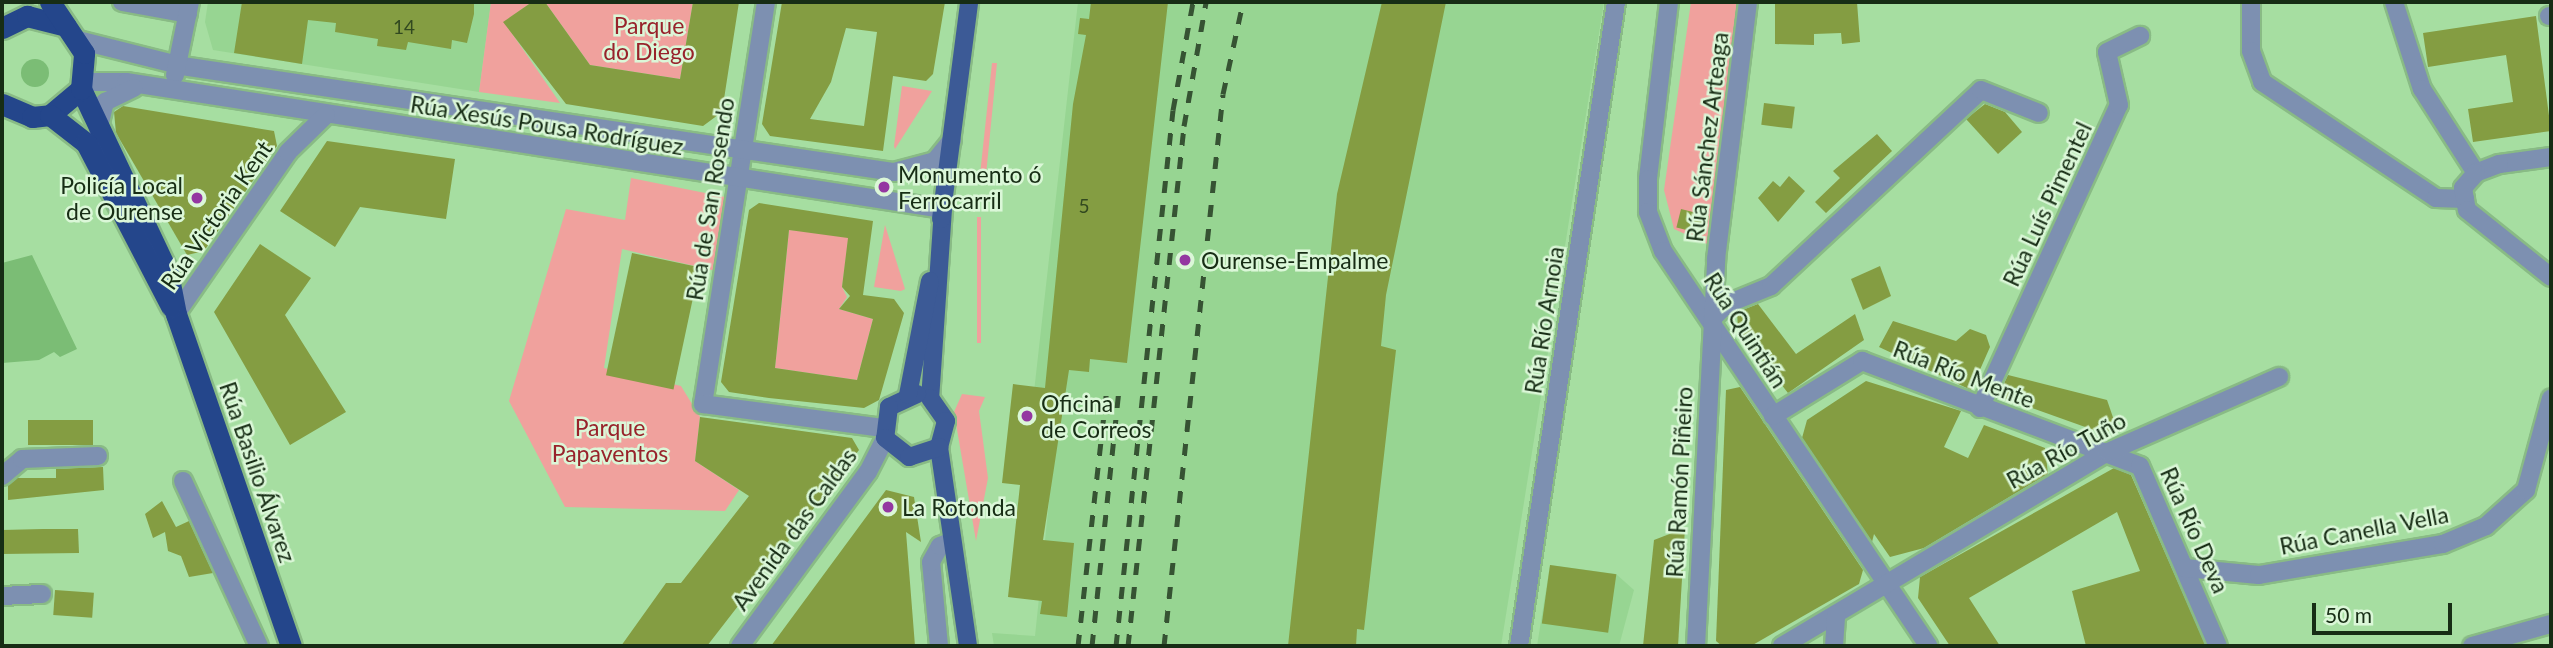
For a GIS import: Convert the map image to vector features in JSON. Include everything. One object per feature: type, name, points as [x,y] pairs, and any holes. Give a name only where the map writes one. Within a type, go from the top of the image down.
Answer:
[{"type":"highway","points":[[2,28],[12,2]]},
{"type":"highway","points":[[50,2],[73,34]]},
{"type":"highway","points":[[2,28],[34,16],[73,34]]},
{"type":"highway","name":"Rúa Basilio Álvarez","points":[[73,34],[82,85],[98,133],[169,273],[176,313],[291,646]]},
{"type":"highway","points":[[2,104],[32,117],[50,115],[82,85]]},
{"type":"highway","name":"Rúa Basilio Álvarez","points":[[50,115],[86,143],[152,280],[176,313]]},
{"type":"main road","points":[[908,395],[943,209],[969,2]]},
{"type":"main road","points":[[943,209],[930,398],[946,421],[939,447],[949,536],[968,646]]},
{"type":"main road","points":[[930,398],[908,395],[889,407],[884,433],[899,454],[919,457],[939,447]]},
{"type":"main road","points":[[919,457],[932,471],[949,536]]},
{"type":"street","points":[[122,2],[189,8],[182,65]]},
{"type":"street","name":"Rúa de San Rosendo","points":[[766,2],[703,404],[884,433]]},
{"type":"street","name":"Rúa Río Arnoia","points":[[1518,646],[1616,2]]},
{"type":"street","name":"Rúa Quintián","points":[[1669,2],[1648,212],[1663,251],[1712,319],[1773,416],[1928,646]]},
{"type":"street","name":"Rúa Sánchez Arteaga","points":[[1712,319],[1748,2]]},
{"type":"street","points":[[2251,2],[2251,51],[2262,82],[2436,198],[2465,199]]},
{"type":"street","points":[[2394,2],[2422,89],[2476,173]]},
{"type":"street","name":"Rúa Xesús Pousa Rodríguez","points":[[73,34],[182,65],[894,172],[935,161],[952,141]]},
{"type":"street","name":"Rúa Luís Pimentel","points":[[1980,408],[2119,105],[2107,52],[2140,36]]},
{"type":"street","name":"Rúa Xesús Pousa Rodríguez","points":[[126,82],[151,74],[173,78],[182,65]]},
{"type":"street","name":"Rúa Xesús Pousa Rodríguez","points":[[82,85],[126,82],[943,209]]},
{"type":"street","name":"Rúa Xesús Pousa Rodríguez","points":[[98,133],[105,102],[116,92],[145,85]]},
{"type":"street","points":[[1712,319],[1727,304],[1771,286],[1980,90],[2039,113]]},
{"type":"street","name":"Rúa Victoria Kent","points":[[176,313],[288,152],[326,115]]},
{"type":"street","points":[[2551,157],[2476,173],[2463,188],[2467,210],[2504,245],[2551,277]]},
{"type":"street","name":"Rúa Ramón Piñeiro","points":[[1696,646],[1712,319]]},
{"type":"street","name":"Rúa Río Mente","points":[[1773,416],[1861,360],[1980,408],[2108,452]]},
{"type":"street","name":"Rúa Río Tuño","points":[[1782,646],[2108,452],[2279,377]]},
{"type":"street","name":"Rúa Canella Vella","points":[[2185,568],[2259,575],[2443,544],[2486,526],[2526,490],[2546,435],[2551,398]]},
{"type":"street","name":"Avenida das Caldas","points":[[740,646],[868,472],[884,433]]},
{"type":"street","name":"Rúa Río Deva","points":[[2108,452],[2140,466],[2218,646]]},
{"type":"street","points":[[2,476],[22,458],[98,456]]},
{"type":"street","points":[[183,481],[259,646]]},
{"type":"street","points":[[939,646],[931,562],[949,536]]},
{"type":"street","points":[[2,596],[42,594]]},
{"type":"street","points":[[935,614],[961,608]]},
{"type":"street","points":[[1834,646],[1836,614]]},
{"type":"street","points":[[2472,646],[2551,624]]},
{"type":"shaded area","points":[[208,2],[491,2],[479,92],[213,50],[205,22]]},
{"type":"shaded area","points":[[1078,2],[1604,2],[1501,646],[994,646],[992,633],[1035,636],[1049,502],[1022,498]]},
{"type":"shaded area","points":[[35,59],[45,63],[49,73],[45,83],[35,87],[25,83],[21,73],[25,63]]},
{"type":"shaded area","points":[[32,255],[77,349],[60,357],[54,352],[39,360],[2,363],[2,263]]},
{"type":"shaded area","points":[[1550,565],[1616,574],[1634,590],[1619,646],[1537,646]]},
{"type":"green space","name":"Parque do Diego","points":[[491,2],[532,2],[504,22],[560,103],[479,92]]},
{"type":"green space","name":"Parque do Diego","points":[[545,2],[693,2],[680,79],[590,65]]},
{"type":"green space","points":[[1691,2],[1741,2],[1718,212],[1707,244],[1674,229],[1664,190]]},
{"type":"green space","points":[[992,63],[997,63],[985,185],[979,184]]},
{"type":"green space","points":[[902,86],[932,91],[895,149],[894,146]]},
{"type":"green space","name":"Parque Papaventos","points":[[631,178],[730,198],[716,271],[622,249],[604,368],[681,386],[700,417],[695,461],[739,490],[725,511],[565,507],[509,401],[566,209],[625,220]]},
{"type":"green space","points":[[977,217],[981,217],[981,343],[977,343]]},
{"type":"green space","points":[[885,225],[905,289],[901,291],[874,287]]},
{"type":"green space","points":[[789,230],[849,234],[842,287],[847,297],[839,309],[873,319],[857,380],[775,368]]},
{"type":"green space","points":[[962,394],[985,397],[979,411],[988,478],[976,541],[954,412]]},
{"type":"building","points":[[242,2],[474,2],[474,14],[467,43],[452,40],[451,49],[408,42],[406,50],[377,46],[378,39],[335,32],[336,23],[308,20],[302,64],[234,53]]},
{"type":"building","points":[[532,2],[545,2],[590,65],[680,79],[693,2],[739,2],[722,112],[703,126],[566,104],[503,22]]},
{"type":"building","points":[[782,2],[945,2],[933,74],[926,81],[893,76],[883,151],[770,136],[762,124]],"holes":[[[846,28],[877,32],[864,126],[810,119],[831,82]]]},
{"type":"building","points":[[1091,2],[1168,2],[1127,363],[1090,359],[1089,372],[1069,370],[1043,540],[1074,543],[1067,617],[1040,614],[1042,601],[1008,597],[1020,485],[1002,483],[1013,384],[1045,388],[1073,104],[1086,35],[1078,34],[1080,18],[1089,19]]},
{"type":"building","points":[[1382,2],[1446,2],[1386,295],[1381,346],[1396,350],[1364,630],[1357,629],[1356,646],[1288,646],[1337,194]]},
{"type":"building","points":[[1775,2],[1857,2],[1860,42],[1842,44],[1841,33],[1814,34],[1814,45],[1775,44]]},
{"type":"building","points":[[2536,16],[2551,131],[2473,142],[2468,109],[2513,102],[2506,55],[2428,67],[2423,33]]},
{"type":"building","points":[[1764,103],[1795,107],[1792,129],[1761,125]]},
{"type":"building","points":[[1985,104],[2005,112],[2022,132],[1998,154],[1966,119]]},
{"type":"building","name":"Policía Local de Ourense","points":[[123,106],[274,131],[277,146],[204,251],[187,255],[116,133],[114,112]]},
{"type":"building","points":[[1877,134],[1892,151],[1826,213],[1815,202],[1840,178],[1833,171]]},
{"type":"building","points":[[327,141],[455,159],[446,219],[360,207],[335,247],[280,211]]},
{"type":"building","points":[[1789,176],[1805,191],[1778,222],[1758,198],[1773,181],[1780,187]]},
{"type":"building","points":[[759,203],[873,221],[863,295],[894,299],[904,313],[879,400],[864,408],[769,398],[729,392],[721,382],[749,210]],"holes":[[[789,230],[848,238],[842,287],[850,296],[839,309],[873,319],[857,380],[775,368]]]},
{"type":"building","points":[[1681,209],[1709,216],[1705,234],[1676,227]]},
{"type":"building","points":[[260,244],[311,278],[285,315],[346,412],[290,445],[214,312]]},
{"type":"building","points":[[632,253],[699,267],[674,390],[606,375]]},
{"type":"building","points":[[1880,266],[1891,296],[1863,310],[1851,279]]},
{"type":"building","points":[[1758,304],[1796,354],[1855,314],[1864,340],[1788,393],[1738,329],[1737,312]]},
{"type":"building","points":[[1893,321],[1956,341],[1970,329],[1986,335],[1990,347],[1971,390],[1879,347]]},
{"type":"building","points":[[2008,375],[2107,400],[2117,429],[2102,433],[1998,396]]},
{"type":"building","points":[[1866,381],[1961,411],[1944,447],[1968,458],[1984,425],[2045,448],[2048,474],[1924,548],[1890,557],[1874,534],[1872,542],[1802,438],[1807,420]]},
{"type":"building","points":[[1740,387],[1863,570],[1859,584],[1751,646],[1722,646],[1716,641],[1726,390]]},
{"type":"building","points":[[700,417],[852,438],[859,450],[707,646],[621,646],[666,583],[681,583],[749,496],[695,461]]},
{"type":"building","points":[[28,420],[93,420],[93,445],[28,445]]},
{"type":"building","points":[[103,467],[104,490],[8,500],[8,485],[17,478],[56,478],[56,469]]},
{"type":"building","points":[[2114,468],[2131,475],[2206,646],[2086,646],[2072,591],[2140,571],[2117,512],[1969,598],[2000,646],[1950,646],[1918,598],[1920,577]]},
{"type":"building","points":[[886,490],[914,497],[921,542],[906,532],[915,646],[771,646]]},
{"type":"building","points":[[162,501],[176,527],[189,521],[213,573],[189,577],[181,556],[168,551],[165,532],[153,538],[145,514]]},
{"type":"building","points":[[1685,528],[1678,646],[1643,646],[1654,540]]},
{"type":"building","points":[[78,529],[79,553],[2,554],[2,530]]},
{"type":"building","points":[[1550,565],[1616,574],[1608,633],[1542,623]]},
{"type":"building","points":[[55,590],[94,593],[92,618],[53,615]]},
{"type":"railway","points":[[1116,646],[1173,110],[1193,2]]},
{"type":"railway","points":[[1128,646],[1184,126],[1206,2]]},
{"type":"railway","points":[[1164,646],[1223,94],[1243,2]]},
{"type":"railway","points":[[1078,646],[1107,388]]},
{"type":"railway","points":[[1092,646],[1119,389]]},
{"type":"place","name":"Monumento ó Ferrocarril","points":[[884,187]]},
{"type":"place","name":"Policía Local de Ourense","points":[[197,198]]},
{"type":"place","name":"Ourense-Empalme","points":[[1185,260]]},
{"type":"place","name":"Oficina de Correos","points":[[1027,416]]},
{"type":"place","name":"La Rotonda","points":[[888,507]]}]
